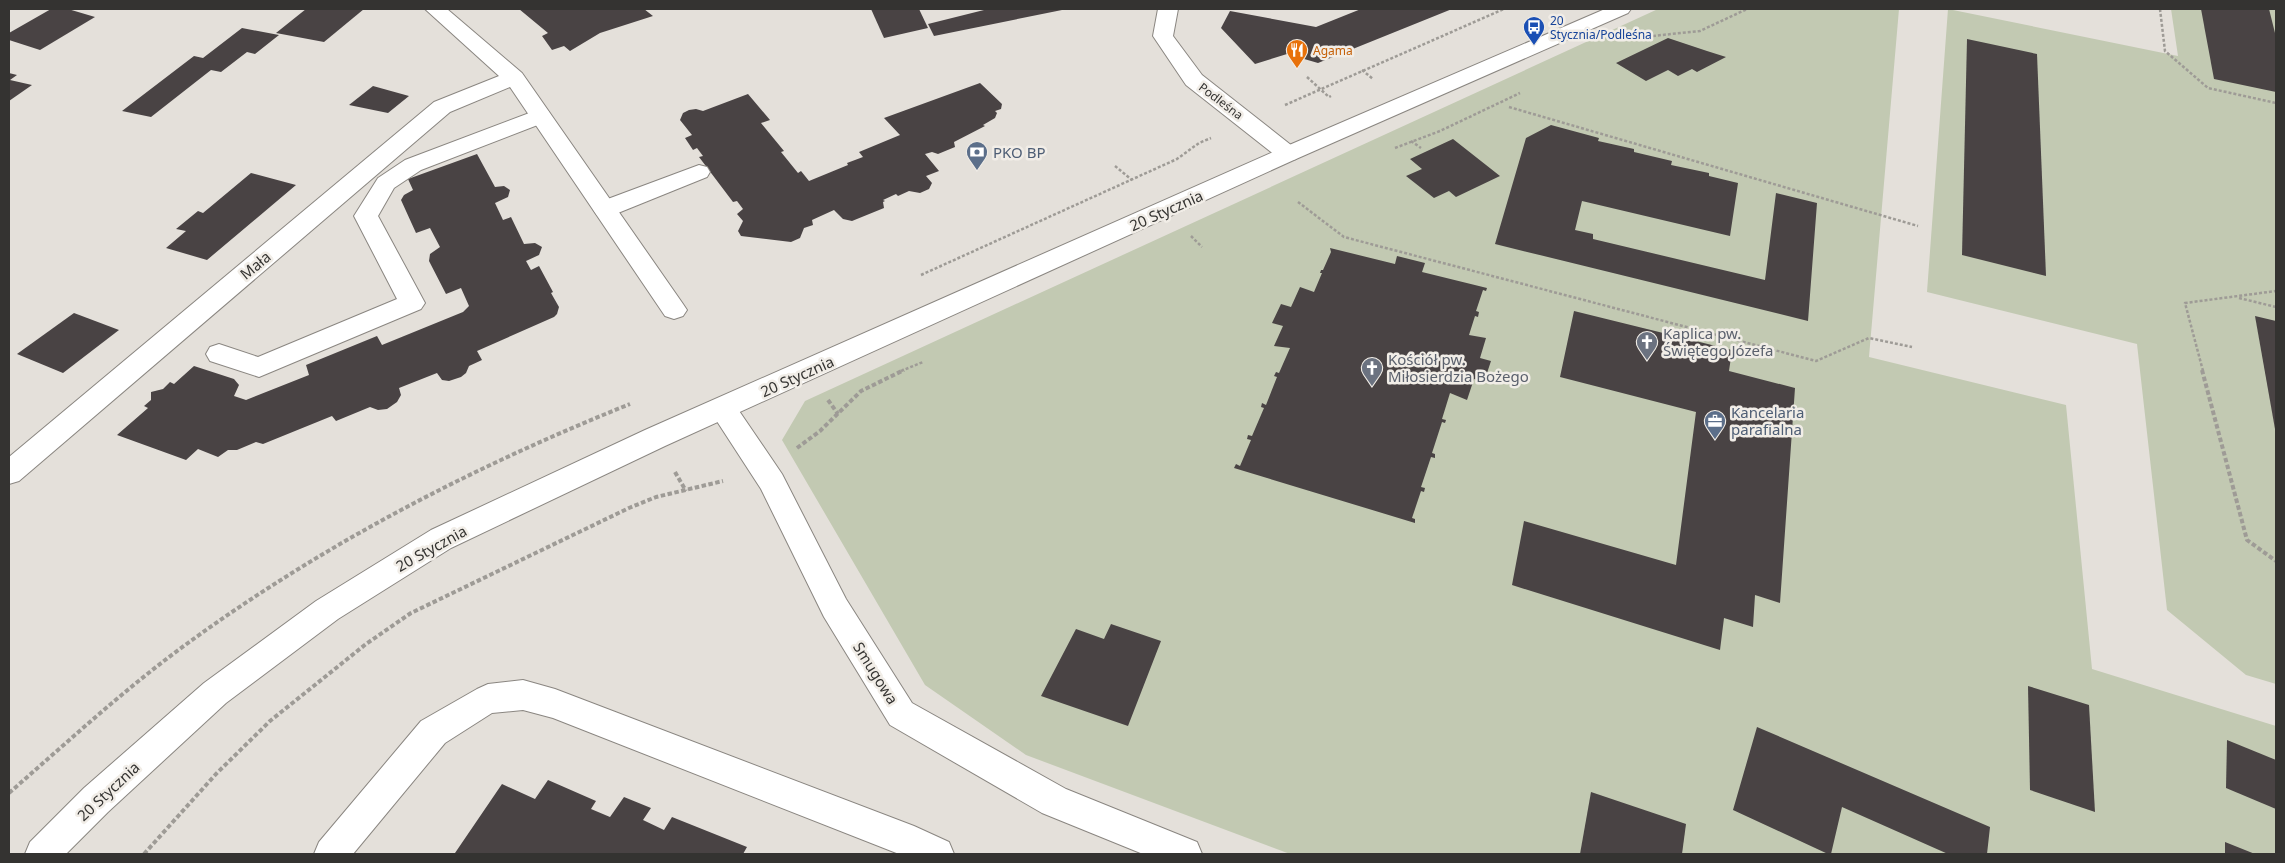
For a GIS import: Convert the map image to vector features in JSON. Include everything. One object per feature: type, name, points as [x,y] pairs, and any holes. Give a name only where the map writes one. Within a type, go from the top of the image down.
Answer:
[{"type":"street","points":[[435,9],[514,78],[674,310]]},
{"type":"street","name":"Podleśna","points":[[1168,9],[1164,36],[1194,80],[1288,154]]},
{"type":"street","name":"20 Stycznia","points":[[42,854],[96,800],[215,693],[327,610],[442,539],[723,408],[1288,154],[1621,9]]},
{"type":"street","name":"Mała","points":[[9,473],[442,107],[514,78]]},
{"type":"street","points":[[219,354],[259,367],[412,302],[366,216],[386,183],[413,165],[540,116]]},
{"type":"street","points":[[605,209],[699,172]]},
{"type":"street","name":"Smugowa","points":[[723,408],[772,482],[835,608],[901,714],[1054,801],[1150,847],[1186,854]]},
{"type":"street","points":[[331,854],[433,732],[460,714],[488,699],[523,695],[555,704],[718,765],[914,842],[937,854]]},
{"type":"path","points":[[1362,70],[1504,9]]},
{"type":"path","points":[[1639,37],[1700,31],[1747,9]]},
{"type":"path","points":[[2160,9],[2165,51],[2208,88],[2276,103]]},
{"type":"path","points":[[1388,150],[1440,131],[1521,92]]},
{"type":"path","points":[[1509,107],[1918,226]]},
{"type":"path","points":[[916,278],[1177,159]]},
{"type":"path","points":[[1298,202],[1344,237],[1816,361],[1869,338],[1912,347]]},
{"type":"path","points":[[1183,242],[1200,234]]},
{"type":"path","points":[[2276,292],[2186,303],[2247,540],[2276,561]]},
{"type":"path","points":[[2236,297],[2276,307]]},
{"type":"path","points":[[838,414],[856,396],[873,385],[926,360]]},
{"type":"path","points":[[144,854],[216,774],[270,721],[366,644],[412,613],[458,589],[629,508],[656,497],[686,491]]},
{"type":"green space","points":[[1658,9],[1899,9],[1869,357],[2066,405],[2092,669],[2276,726],[2276,854],[1290,854],[1026,755],[925,685],[782,440],[805,401]]},
{"type":"green space","points":[[1948,9],[2178,56],[2171,9],[2276,9],[2276,684],[2246,675],[2167,610],[2137,344],[1927,292]]},
{"type":"building","points":[[51,9],[68,9],[95,17],[40,50],[9,40],[9,33]]},
{"type":"building","points":[[306,9],[364,9],[324,42],[276,33]]},
{"type":"building","points":[[519,9],[644,9],[653,16],[600,33],[570,51],[564,46],[552,50],[542,36],[548,33]]},
{"type":"building","points":[[871,9],[919,9],[928,28],[884,38]]},
{"type":"building","points":[[988,9],[1062,10],[934,36],[928,24]]},
{"type":"building","points":[[1361,9],[1452,9],[1318,63],[1287,54],[1255,64],[1221,28],[1230,11],[1316,27]]},
{"type":"building","points":[[2201,9],[2269,9],[2276,37],[2276,92],[2214,79]]},
{"type":"building","points":[[242,28],[279,35],[255,54],[247,52],[221,72],[211,70],[151,117],[122,111],[194,56],[203,58]]},
{"type":"building","points":[[1668,38],[1726,57],[1697,72],[1692,69],[1678,76],[1668,70],[1646,81],[1616,63]]},
{"type":"building","points":[[1967,39],[2037,54],[2046,276],[1962,255]]},
{"type":"building","points":[[9,73],[17,75],[10,80],[32,85],[9,101]]},
{"type":"building","points":[[980,83],[1002,104],[1001,109],[995,111],[997,113],[995,118],[983,125],[985,126],[954,142],[955,147],[938,154],[932,152],[925,154],[939,171],[926,176],[932,183],[929,189],[920,193],[909,191],[898,196],[896,194],[883,200],[885,201],[883,202],[884,208],[852,221],[843,219],[834,210],[812,220],[813,225],[804,228],[800,238],[791,242],[741,236],[738,231],[743,221],[737,214],[743,209],[737,201],[733,202],[699,157],[703,156],[697,148],[693,150],[685,138],[692,135],[680,120],[683,113],[689,110],[703,111],[748,94],[770,120],[761,123],[784,151],[781,152],[798,173],[801,171],[809,181],[863,157],[859,152],[900,135],[884,118]]},
{"type":"building","points":[[373,86],[409,96],[388,113],[349,105]]},
{"type":"building","points":[[1551,125],[1599,138],[1598,141],[1634,149],[1634,152],[1672,161],[1671,165],[1709,173],[1709,176],[1738,183],[1730,236],[1582,201],[1575,230],[1593,234],[1593,239],[1765,280],[1776,193],[1817,203],[1808,321],[1495,244],[1526,138]]},
{"type":"building","points":[[1453,139],[1500,176],[1456,197],[1449,191],[1434,198],[1406,176],[1422,169],[1410,159]]},
{"type":"building","points":[[477,154],[495,187],[504,186],[510,190],[508,197],[495,203],[503,220],[511,217],[524,244],[535,243],[542,247],[539,255],[526,261],[531,270],[539,266],[553,292],[551,293],[559,307],[554,317],[477,351],[482,360],[469,366],[466,373],[461,377],[449,381],[442,380],[437,373],[399,388],[401,395],[397,402],[387,409],[378,410],[370,407],[336,421],[332,416],[263,444],[256,442],[237,450],[228,450],[218,457],[198,449],[186,460],[117,435],[148,408],[144,406],[151,400],[151,392],[163,389],[170,382],[174,384],[194,366],[234,379],[239,385],[234,396],[246,400],[309,375],[306,365],[377,336],[382,345],[463,312],[469,306],[461,288],[446,294],[429,261],[430,254],[440,247],[430,228],[416,233],[401,200],[404,195],[413,190],[408,179]]},
{"type":"building","points":[[251,173],[296,185],[207,260],[166,248],[186,231],[176,229],[198,211],[203,213]]},
{"type":"building","name":"Kościół pw. Miłosierdzia Bożego","points":[[1330,248],[1395,264],[1397,256],[1425,263],[1422,272],[1487,288],[1486,291],[1483,290],[1476,311],[1479,312],[1478,317],[1475,316],[1469,335],[1486,338],[1480,358],[1491,361],[1484,382],[1474,379],[1467,400],[1450,393],[1442,419],[1446,420],[1445,423],[1442,422],[1432,453],[1435,454],[1435,458],[1431,457],[1421,487],[1425,488],[1424,492],[1421,491],[1412,518],[1415,519],[1415,523],[1234,468],[1236,464],[1240,466],[1251,440],[1247,439],[1248,435],[1252,436],[1264,408],[1261,407],[1262,403],[1266,405],[1277,377],[1274,376],[1276,372],[1279,373],[1290,348],[1274,346],[1283,326],[1272,323],[1281,304],[1291,307],[1300,287],[1314,292],[1322,273],[1320,273],[1321,270],[1323,270],[1331,252]]},
{"type":"building","points":[[1574,311],[1732,350],[1729,371],[1795,388],[1780,603],[1755,595],[1753,627],[1724,618],[1720,650],[1512,585],[1524,521],[1676,565],[1696,412],[1560,377]]},
{"type":"building","points":[[74,313],[119,330],[63,373],[17,354]]},
{"type":"building","points":[[2255,316],[2276,321],[2276,429],[2275,429]]},
{"type":"building","points":[[1111,624],[1161,641],[1128,726],[1041,696],[1076,629],[1104,639]]},
{"type":"building","points":[[2028,686],[2089,705],[2095,812],[2030,790]]},
{"type":"building","points":[[1757,727],[1990,827],[1987,854],[1948,854],[1842,807],[1831,854],[1828,854],[1733,810]]},
{"type":"building","points":[[2227,740],[2276,760],[2276,809],[2226,788]]},
{"type":"building","points":[[548,780],[596,801],[591,809],[610,817],[624,797],[651,808],[643,820],[664,830],[672,817],[747,847],[743,854],[455,853],[502,784],[535,799]]},
{"type":"building","points":[[1591,792],[1686,824],[1682,854],[1580,854]]},
{"type":"building","points":[[2225,842],[2255,854],[2225,854]]},
{"type":"place","name":"20 Stycznia/Podleśna","points":[[1534,46]]},
{"type":"place","name":"Agama","points":[[1297,69]]},
{"type":"place","name":"PKO BP","points":[[977,171]]},
{"type":"place","name":"Kaplica pw. Świętego Józefa","points":[[1647,361]]},
{"type":"place","name":"Kościół pw. Miłosierdzia Bożego","points":[[1372,387]]},
{"type":"place","name":"Kancelaria parafialna","points":[[1715,440]]}]
